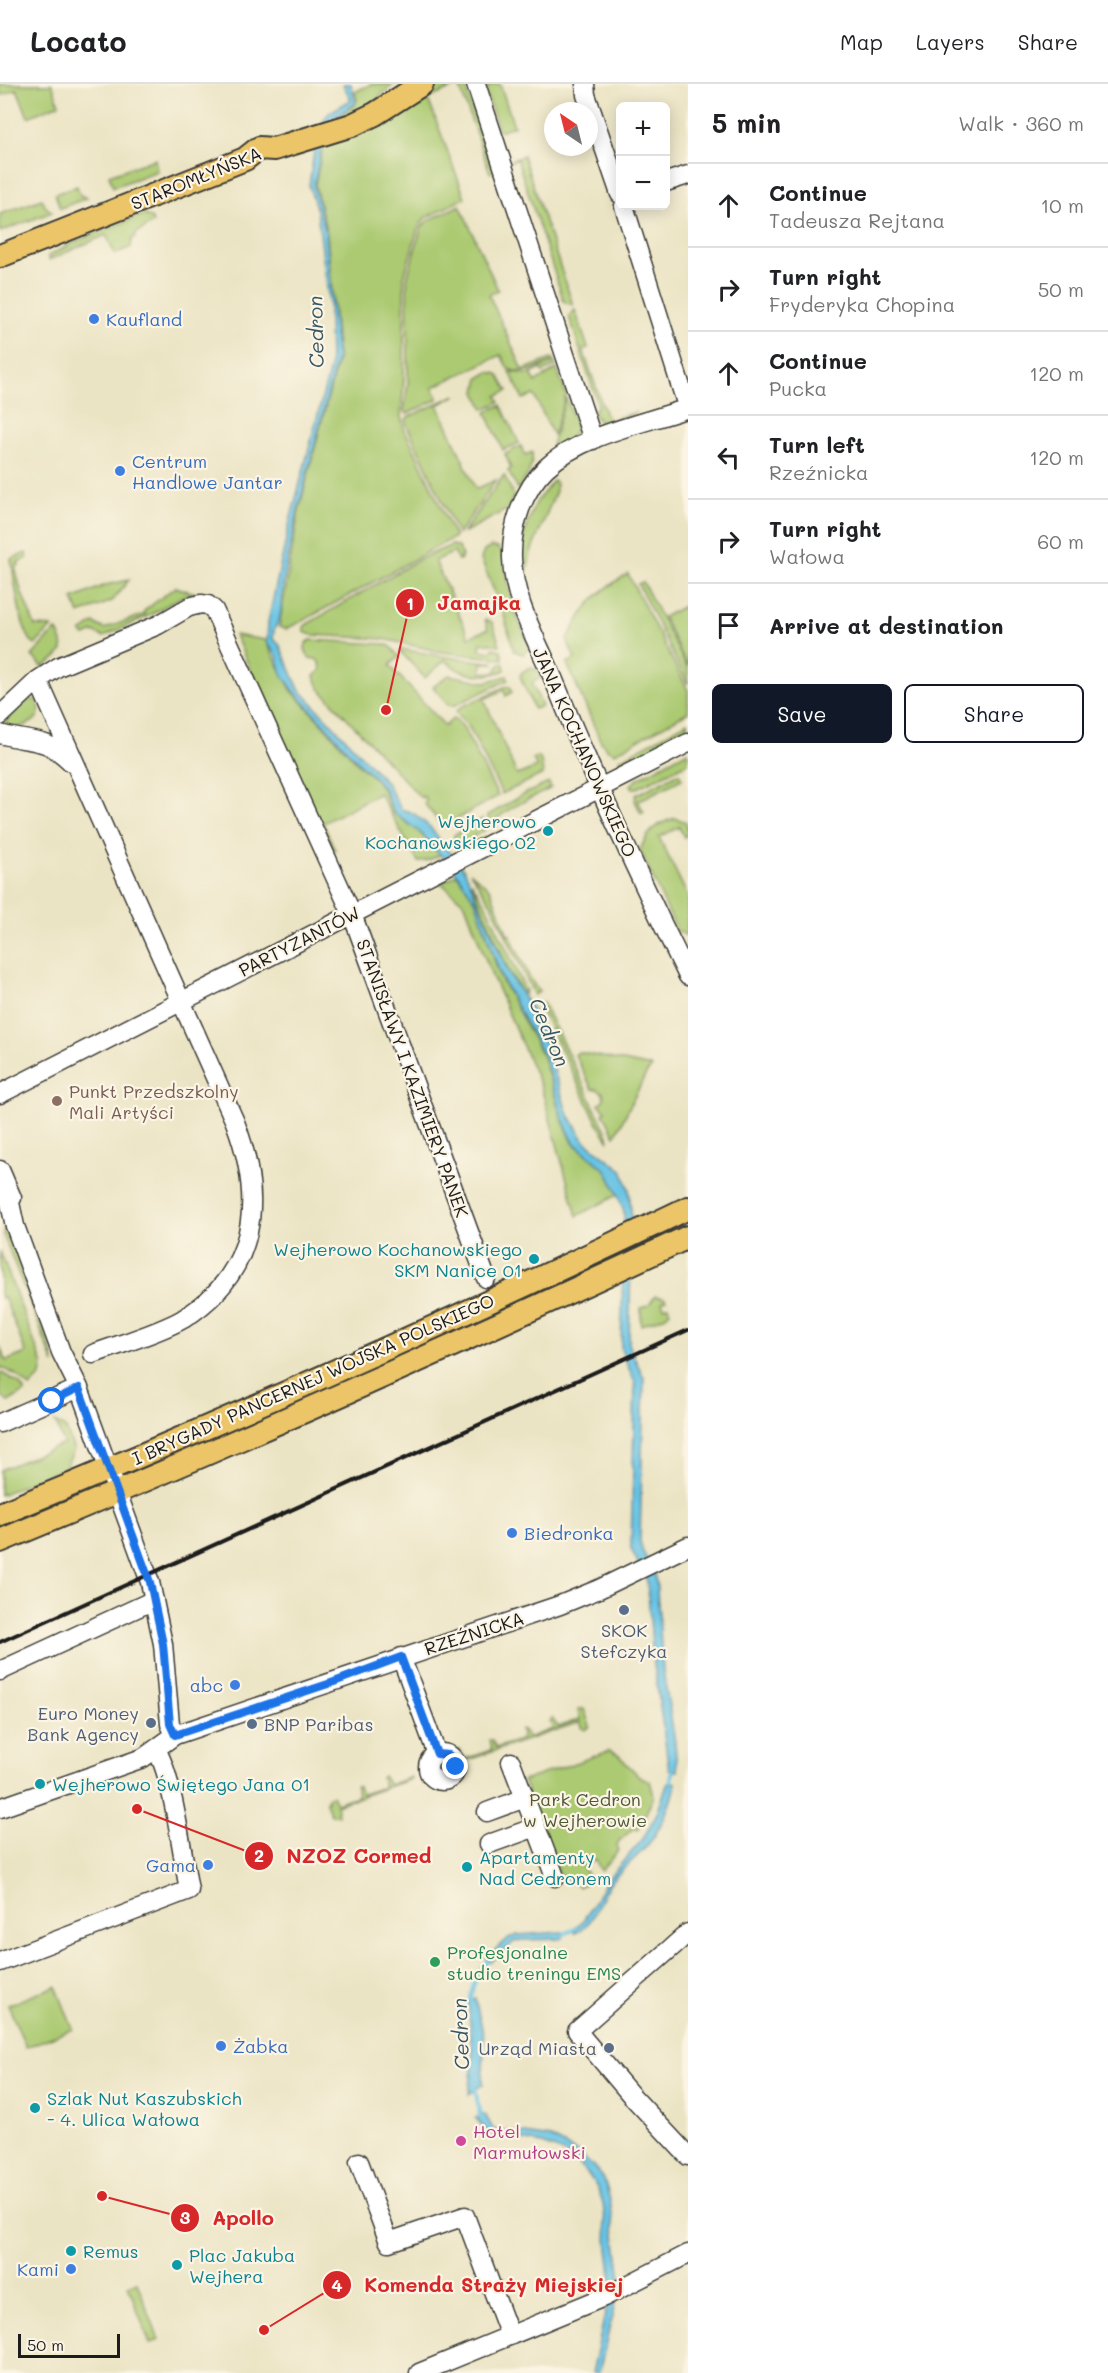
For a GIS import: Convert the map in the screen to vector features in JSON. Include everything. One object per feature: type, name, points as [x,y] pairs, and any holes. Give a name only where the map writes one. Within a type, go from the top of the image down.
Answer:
[{"type":"main road","name":"STAROMŁYŃSKA","points":[[0,256],[245,159],[263,160],[274,149],[352,125],[375,114],[422,84]]},
{"type":"main road","name":"I BRYGADY PANCERNEJ WOJSKA POLSKIEGO","points":[[0,1514],[358,1360],[688,1209]]},
{"type":"main road","name":"I BRYGADY PANCERNEJ WOJSKA POLSKIEGO","points":[[0,1541],[425,1358],[688,1237]]},
{"type":"street","points":[[476,84],[593,440]]},
{"type":"street","points":[[583,87],[616,180]]},
{"type":"street","points":[[670,181],[688,175]]},
{"type":"street","points":[[625,210],[688,409]]},
{"type":"street","name":"JANA KOCHANOWSKIEGO","points":[[688,409],[593,440],[570,450],[547,467],[536,480],[518,513],[512,538],[512,559],[518,597],[599,788],[688,976]]},
{"type":"street","name":"STANISŁAWY I KAZIMIERY PANEK","points":[[38,680],[58,667],[158,625],[189,607],[201,604],[208,605],[214,610],[352,914],[486,1278]]},
{"type":"street","points":[[0,716],[38,680],[243,1143],[251,1191],[252,1215],[244,1246],[233,1272],[215,1295],[181,1320],[93,1354]]},
{"type":"street","points":[[0,734],[37,740],[57,749],[74,765]]},
{"type":"street","name":"PARTYZANTÓW","points":[[0,1094],[688,743]]},
{"type":"street","points":[[0,1170],[7,1189],[15,1226],[53,1331],[79,1388],[150,1582],[163,1644],[170,1724],[175,1735]]},
{"type":"street","points":[[0,1423],[79,1388]]},
{"type":"street","name":"RZEŹNICKA","points":[[0,1808],[143,1758],[175,1735],[560,1605],[688,1546]]},
{"type":"street","points":[[0,1671],[154,1600]]},
{"type":"street","points":[[401,1657],[437,1754]]},
{"type":"street","points":[[0,1962],[189,1890],[162,1758],[156,1750]]},
{"type":"street","points":[[511,1762],[555,1876]]},
{"type":"street","points":[[487,1812],[525,1798]]},
{"type":"street","points":[[489,1844],[536,1827]]},
{"type":"street","points":[[688,1933],[577,2031],[631,2095],[688,2156]]},
{"type":"street","points":[[359,2162],[389,2242],[465,2216],[510,2336]]},
{"type":"street","points":[[419,2373],[612,2293],[688,2254]]},
{"type":"green space","points":[[0,84],[52,84],[59,104],[28,117],[17,89],[0,96]]},
{"type":"green space","points":[[371,84],[393,85],[365,109],[332,119],[355,106],[357,99],[355,92]]},
{"type":"green space","points":[[439,84],[468,84],[466,88],[494,171],[490,173],[459,85],[428,99],[465,198],[425,218],[418,228],[404,277],[404,379],[401,417],[455,537],[306,619],[286,629],[279,627],[299,510],[338,359],[327,233],[315,185],[323,145]]},
{"type":"green space","points":[[487,84],[500,84],[514,126],[499,131],[485,90],[489,88]]},
{"type":"green space","points":[[523,155],[573,305],[564,302],[517,159],[509,162]]},
{"type":"green space","points":[[155,159],[157,171],[113,187],[109,175]]},
{"type":"green space","points":[[77,186],[80,195],[87,198],[60,208],[55,194]]},
{"type":"green space","points":[[42,199],[45,206],[52,212],[0,232],[0,214]]},
{"type":"green space","points":[[460,205],[498,290],[489,295],[523,370],[553,358],[554,360],[520,372],[508,369],[501,355],[433,387],[438,399],[407,414],[404,411],[408,382],[407,278],[421,228],[427,221]]},
{"type":"green space","points":[[144,214],[152,219],[153,223],[135,234],[136,237],[132,239],[131,247],[115,254],[106,235],[49,260],[48,256],[77,241]]},
{"type":"green space","points":[[575,310],[588,348],[583,350],[608,421],[636,412],[611,425],[599,422],[593,412],[598,405],[569,316]]},
{"type":"green space","points":[[554,362],[556,366],[531,374],[536,382],[557,369],[566,395],[553,435],[534,395],[523,399],[510,372],[528,374]]},
{"type":"green space","points":[[489,372],[498,374],[508,391],[497,396],[500,402],[484,409],[476,392],[479,378]]},
{"type":"green space","points":[[456,395],[438,405],[476,489],[496,480],[458,535],[405,421],[408,417]]},
{"type":"green space","points":[[566,397],[576,427],[567,440],[552,445]]},
{"type":"green space","points":[[501,405],[519,443],[503,450],[486,412]]},
{"type":"green space","points":[[521,446],[525,455],[532,452],[532,462],[529,472],[518,489],[508,471],[511,468],[505,454]]},
{"type":"green space","points":[[504,475],[514,496],[508,509],[463,533]]},
{"type":"green space","points":[[553,481],[556,483],[556,491],[531,552],[526,574],[522,569],[521,551],[526,529],[536,503]]},
{"type":"green space","points":[[452,545],[458,547],[462,554],[461,559],[458,560],[454,552],[435,561],[469,637],[488,629],[485,620],[492,622],[500,645],[481,642],[480,650],[492,652],[493,648],[501,650],[503,659],[442,652],[384,639],[312,635],[304,632],[307,624],[420,559]]},
{"type":"green space","points":[[491,547],[498,548],[503,554],[512,603],[501,608],[481,559],[484,551]]},
{"type":"green space","points":[[26,553],[28,558],[18,562],[19,565],[15,567],[21,591],[35,626],[52,627],[35,645],[21,618],[11,559]]},
{"type":"green space","points":[[628,574],[688,690],[688,712],[615,753],[608,750],[601,742],[567,663],[575,659],[567,640],[591,602]]},
{"type":"green space","points":[[129,580],[112,601],[79,614],[73,599],[106,585]]},
{"type":"green space","points":[[643,582],[688,670],[688,684],[638,584]]},
{"type":"green space","points":[[175,587],[195,593],[183,596],[150,615],[103,637],[94,632],[85,636],[81,632],[94,623],[104,629],[145,614],[144,611]]},
{"type":"green space","points":[[688,604],[688,667],[663,617]]},
{"type":"green space","points":[[513,608],[529,644],[529,649],[523,654],[514,651],[503,612]]},
{"type":"green space","points":[[56,630],[63,648],[58,656],[43,667],[32,656]]},
{"type":"green space","points":[[235,635],[265,640],[292,691],[361,767],[376,779],[393,813],[416,829],[440,855],[418,862],[379,793],[323,823],[335,850],[332,851]]},
{"type":"green space","points":[[311,640],[390,646],[399,657],[390,665],[391,667],[445,726],[454,718],[463,727],[498,796],[443,827],[424,803],[427,800],[423,796],[421,798],[320,689],[314,676],[321,670],[320,663],[316,659],[309,658],[305,649],[306,643]]},
{"type":"green space","points":[[401,649],[495,663],[482,663],[481,672],[495,673],[500,663],[504,664],[505,670],[489,675],[474,675],[459,670],[445,660],[425,678],[400,651]]},
{"type":"green space","points":[[531,667],[539,671],[542,677],[532,683],[542,706],[534,709],[520,676],[522,672]]},
{"type":"green space","points":[[449,675],[485,682],[507,676],[508,680],[453,706],[448,705],[433,687]]},
{"type":"green space","points":[[510,686],[512,692],[506,696],[504,690],[484,699],[517,775],[537,767],[533,759],[538,757],[541,760],[543,774],[502,794],[469,727],[456,712],[459,708]]},
{"type":"green space","points":[[32,699],[37,701],[39,707],[36,718],[21,727],[8,727],[5,721]]},
{"type":"green space","points":[[688,722],[688,733],[623,768],[620,759]]},
{"type":"green space","points":[[688,751],[688,763],[637,788],[631,785],[637,779]]},
{"type":"green space","points":[[679,773],[682,779],[638,801],[644,812],[641,813],[635,801],[636,795]]},
{"type":"green space","points":[[549,783],[551,788],[513,808],[491,824],[487,816],[522,795]]},
{"type":"green space","points":[[675,818],[686,822],[688,834],[684,837],[679,827],[659,837],[688,897],[687,936],[677,931],[640,850],[653,829]]},
{"type":"green space","points":[[482,819],[487,828],[456,848],[453,841],[454,835]]},
{"type":"green space","points":[[470,872],[490,889],[508,935],[539,992],[534,995],[491,903]]},
{"type":"green space","points":[[457,874],[476,902],[500,977],[543,1057],[562,1119],[573,1143],[606,1170],[618,1195],[577,1216],[541,1087],[492,976],[465,904],[441,883]]},
{"type":"green space","points":[[471,881],[484,901],[526,991],[523,992],[525,995],[510,974]]},
{"type":"green space","points":[[543,1003],[609,1141],[599,1126],[539,1005]]},
{"type":"green space","points":[[578,1052],[652,1067],[646,1074],[615,1136],[603,1113],[606,1111],[599,1104],[604,1099],[603,1093],[592,1089],[575,1055]]},
{"type":"green space","points":[[5,1218],[53,1355],[54,1364],[4,1237]]},
{"type":"green space","points":[[0,1251],[43,1365],[41,1376],[30,1387],[16,1375],[0,1367],[0,1346],[6,1361],[26,1353],[4,1297],[1,1298],[0,1295]]},
{"type":"green space","points":[[589,1266],[558,1285],[333,1389],[363,1371]]},
{"type":"green space","points":[[655,1296],[665,1298],[666,1300],[662,1302],[664,1307],[668,1306],[670,1311],[666,1316],[641,1325],[641,1308],[649,1305]]},
{"type":"green space","points":[[0,1372],[19,1383],[25,1392],[8,1402],[0,1395]]},
{"type":"green space","points":[[55,1422],[66,1429],[74,1450],[65,1468],[0,1495],[0,1470],[64,1444]]},
{"type":"green space","points":[[578,1709],[584,1709],[590,1726],[586,1730],[580,1722],[465,1761],[467,1770],[459,1773],[453,1752],[460,1750],[465,1759],[491,1750],[489,1740],[492,1740],[496,1748],[522,1739],[521,1729],[524,1730],[527,1738],[553,1729],[550,1721],[552,1718],[558,1727],[580,1719]]},
{"type":"green space","name":"Park Cedron w Wejherowie","points":[[609,1751],[618,1755],[639,1776],[650,1781],[654,1796],[638,1830],[634,1828],[619,1841],[617,1846],[619,1850],[601,1871],[595,1860],[583,1866],[590,1881],[578,1887],[560,1874],[523,1781]]},
{"type":"green space","points":[[383,1776],[389,1785],[411,1777],[411,1779],[336,1805],[338,1815],[331,1815],[326,1803],[328,1796],[332,1795],[336,1803],[357,1796],[356,1786],[359,1786],[362,1794],[384,1787],[381,1778]]},
{"type":"green space","points":[[56,1986],[73,2029],[26,2047],[8,2005]]},
{"type":"green space","points":[[137,2282],[159,2340],[150,2344],[128,2285]]},
{"type":"water","points":[[343,84],[351,84],[356,103],[332,119],[321,150],[314,186],[326,233],[337,359],[298,510],[284,580],[280,618],[274,630],[273,639],[279,644],[299,689],[386,782],[401,809],[413,813],[430,827],[465,871],[509,974],[538,1019],[567,1112],[584,1140],[622,1170],[629,1189],[632,1221],[629,1346],[644,1378],[640,1541],[656,1577],[663,1670],[675,1742],[677,1771],[669,1770],[653,1658],[647,1581],[631,1549],[635,1383],[621,1349],[624,1212],[618,1194],[606,1170],[574,1143],[562,1118],[544,1057],[501,977],[476,902],[458,875],[423,835],[393,812],[385,791],[376,779],[293,690],[282,674],[277,656],[267,643],[268,622],[290,521],[330,368],[329,304],[317,211],[309,186],[314,152],[324,119],[330,112],[351,100]]},
{"type":"water","points":[[668,1782],[676,1783],[660,1826],[644,1849],[609,1885],[592,1919],[575,1933],[575,1927],[583,1921],[607,1880],[643,1839],[658,1811]]},
{"type":"water","points":[[563,1932],[563,1938],[559,1939],[514,1942],[491,1962],[486,1958],[509,1938],[517,1935]]},
{"type":"water","points":[[475,1998],[484,2037],[483,2084],[469,2094],[473,2061],[468,2001]]},
{"type":"water","points":[[485,2114],[493,2129],[551,2138],[579,2153],[604,2178],[610,2200],[621,2278],[599,2373],[592,2373],[612,2283],[603,2203],[599,2192],[593,2181],[577,2163],[556,2149],[533,2142],[501,2138],[488,2132],[476,2118]]},
{"type":"waterway","name":"Cedron","points":[[670,1787],[673,1767]]},
{"type":"waterway","name":"Cedron","points":[[560,1936],[577,1928]]},
{"type":"waterway","name":"Cedron","points":[[471,2002],[476,1978],[491,1958]]},
{"type":"waterway","name":"Cedron","points":[[475,2087],[480,2116],[483,2120]]},
{"type":"railway","points":[[0,1642],[688,1330]]},
{"type":"place","name":"Kaufland","points":[[94,319]]},
{"type":"place","name":"Centrum Handlowe Jantar","points":[[120,471]]},
{"type":"place","name":"Jamajka","points":[[386,710]]},
{"type":"place","name":"Wejherowo Kochanowskiego 02","points":[[548,831]]},
{"type":"place","name":"Punkt Przedszkolny Mali Artyści","points":[[57,1101]]},
{"type":"place","name":"Wejherowo Kochanowskiego SKM Nanice 01","points":[[534,1259]]},
{"type":"place","name":"Biedronka","points":[[512,1533]]},
{"type":"place","name":"SKOK Stefczyka","points":[[624,1610]]},
{"type":"place","name":"abc","points":[[235,1685]]},
{"type":"place","name":"Euro Money Bank Agency","points":[[151,1723]]},
{"type":"place","name":"BNP Paribas","points":[[252,1724]]},
{"type":"place","name":"Wejherowo Świętego Jana 01","points":[[40,1784]]},
{"type":"place","name":"NZOZ Cormed","points":[[137,1809]]},
{"type":"place","name":"Gama","points":[[208,1865]]},
{"type":"place","name":"Apartamenty Nad Cedronem","points":[[467,1867]]},
{"type":"place","name":"Profesjonalne studio treningu EMS","points":[[435,1962]]},
{"type":"place","name":"Żabka","points":[[221,2046]]},
{"type":"place","name":"Urząd Miasta","points":[[609,2048]]},
{"type":"place","name":"Szlak Nut Kaszubskich - 4. Ulica Wałowa","points":[[35,2108]]},
{"type":"place","name":"Hotel Marmułowski","points":[[461,2141]]},
{"type":"place","name":"Apollo","points":[[102,2196]]},
{"type":"place","name":"Remus","points":[[71,2251]]},
{"type":"place","name":"Plac Jakuba Wejhera","points":[[177,2265]]},
{"type":"place","name":"Kami","points":[[71,2269]]},
{"type":"place","name":"Komenda Straży Miejskiej","points":[[264,2330]]},
{"type":"route","points":[[52,1401],[79,1388],[150,1582],[163,1644],[170,1724],[175,1735],[401,1657],[437,1754],[449,1755],[456,1767]]}]
